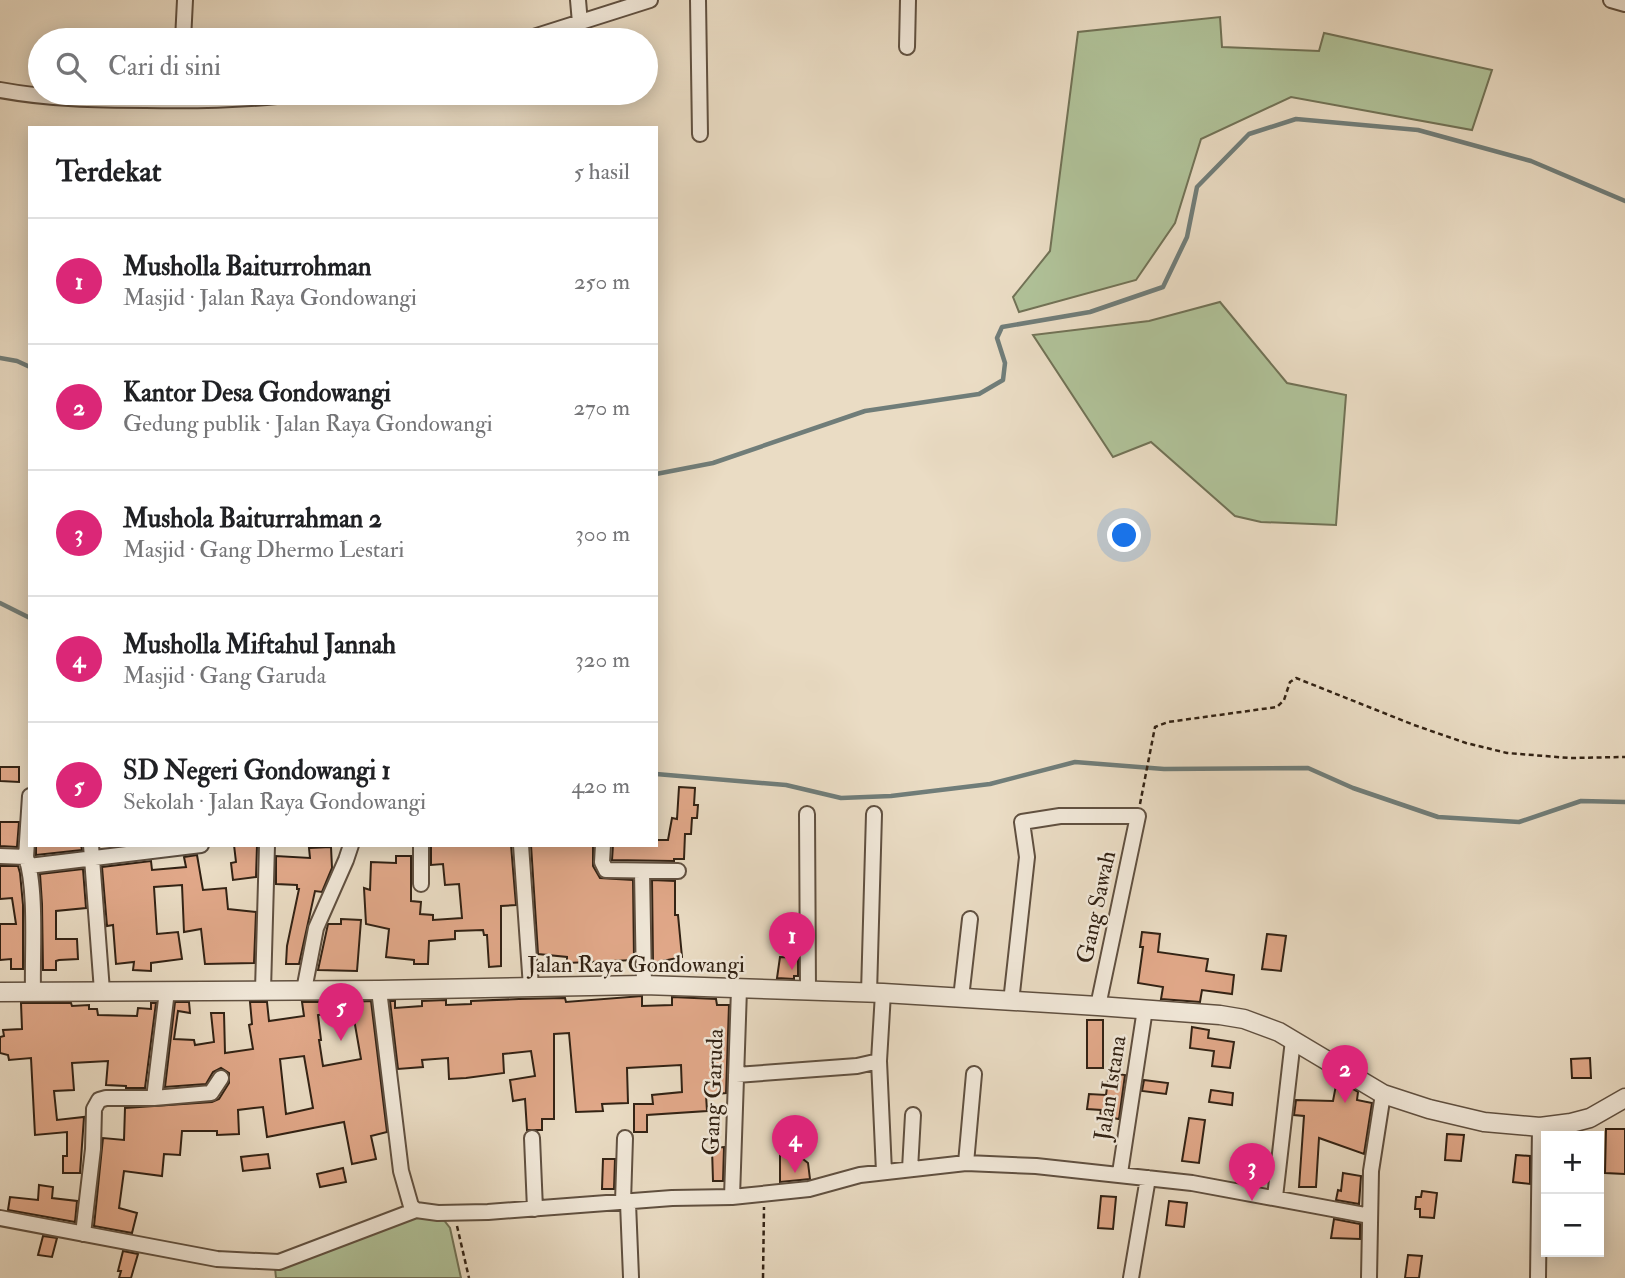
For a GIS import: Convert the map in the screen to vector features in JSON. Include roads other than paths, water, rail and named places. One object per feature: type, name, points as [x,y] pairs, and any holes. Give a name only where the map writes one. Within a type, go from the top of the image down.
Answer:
[{"type":"street","points":[[184,28],[185,0]]},
{"type":"street","points":[[578,0],[580,23]]},
{"type":"street","points":[[564,28],[650,0]]},
{"type":"street","points":[[698,0],[700,134]]},
{"type":"street","points":[[907,47],[908,0]]},
{"type":"street","points":[[1611,0],[1625,4]]},
{"type":"street","points":[[0,90],[28,95]]},
{"type":"street","points":[[807,814],[808,991]]},
{"type":"street","points":[[874,814],[876,993],[884,1172]]},
{"type":"street","name":"Gang Sawah","points":[[1011,1002],[1027,858],[1021,822],[1060,816],[1138,817],[1098,1006]]},
{"type":"street","points":[[28,839],[33,991]]},
{"type":"street","points":[[0,856],[27,861],[174,847]]},
{"type":"street","points":[[264,990],[267,847]]},
{"type":"street","points":[[304,990],[316,928],[350,847]]},
{"type":"street","points":[[421,847],[421,884]]},
{"type":"street","points":[[521,847],[531,987]]},
{"type":"street","points":[[603,847],[602,862],[606,870],[678,871]]},
{"type":"street","points":[[92,853],[102,991]]},
{"type":"street","points":[[642,871],[644,985]]},
{"type":"street","points":[[961,998],[970,919]]},
{"type":"street","name":"Jalan Raya Gondowangi","points":[[0,992],[379,990],[644,985],[876,993],[1145,1009],[1244,1019],[1279,1032],[1383,1094],[1429,1109],[1484,1122],[1540,1127],[1590,1118],[1625,1098]]},
{"type":"street","name":"Gang Garuda","points":[[732,1197],[739,989]]},
{"type":"street","points":[[379,990],[401,1171],[411,1206],[416,1210]]},
{"type":"street","points":[[154,1098],[167,991]]},
{"type":"street","name":"Jalan Istana","points":[[1120,1174],[1145,1009]]},
{"type":"street","points":[[1275,1197],[1293,1040]]},
{"type":"street","points":[[736,1075],[846,1068],[879,1061]]},
{"type":"street","points":[[966,1163],[974,1074]]},
{"type":"street","points":[[83,1234],[93,1149],[94,1108],[99,1100],[211,1093],[221,1078]]},
{"type":"street","points":[[1368,1278],[1371,1171],[1383,1094]]},
{"type":"street","points":[[910,1169],[913,1115]]},
{"type":"street","points":[[1538,1278],[1540,1127]]},
{"type":"street","points":[[532,1138],[535,1209]]},
{"type":"street","points":[[625,1138],[631,1277]]},
{"type":"street","points":[[0,1218],[217,1259],[279,1262],[416,1210],[454,1213],[672,1198],[732,1197],[809,1189],[860,1175],[966,1163],[1036,1166],[1192,1183],[1370,1216]]},
{"type":"street","points":[[1131,1278],[1148,1178]]},
{"type":"waterway","points":[[658,474],[713,463],[865,411],[979,394],[1003,380],[1005,363],[997,338],[1002,327],[1090,312],[1163,287],[1187,237],[1197,187],[1249,134],[1296,119],[1418,130],[1531,161],[1625,201]]},
{"type":"waterway","points":[[0,358],[28,366]]},
{"type":"waterway","points":[[0,603],[28,617]]},
{"type":"waterway","points":[[658,774],[786,785],[841,798],[891,796],[990,784],[1075,762],[1164,769],[1308,768],[1353,788],[1438,817],[1519,822],[1581,801],[1625,802]]},
{"type":"place","name":"Musholla Baiturrohman","points":[[792,970]]},
{"type":"place","name":"SD Negeri Gondowangi 1","points":[[341,1041]]},
{"type":"place","name":"Kantor Desa Gondowangi","points":[[1345,1103]]},
{"type":"place","name":"Musholla Miftahul Jannah","points":[[795,1173]]},
{"type":"place","name":"Mushola Baiturrahman 2","points":[[1252,1201]]}]
